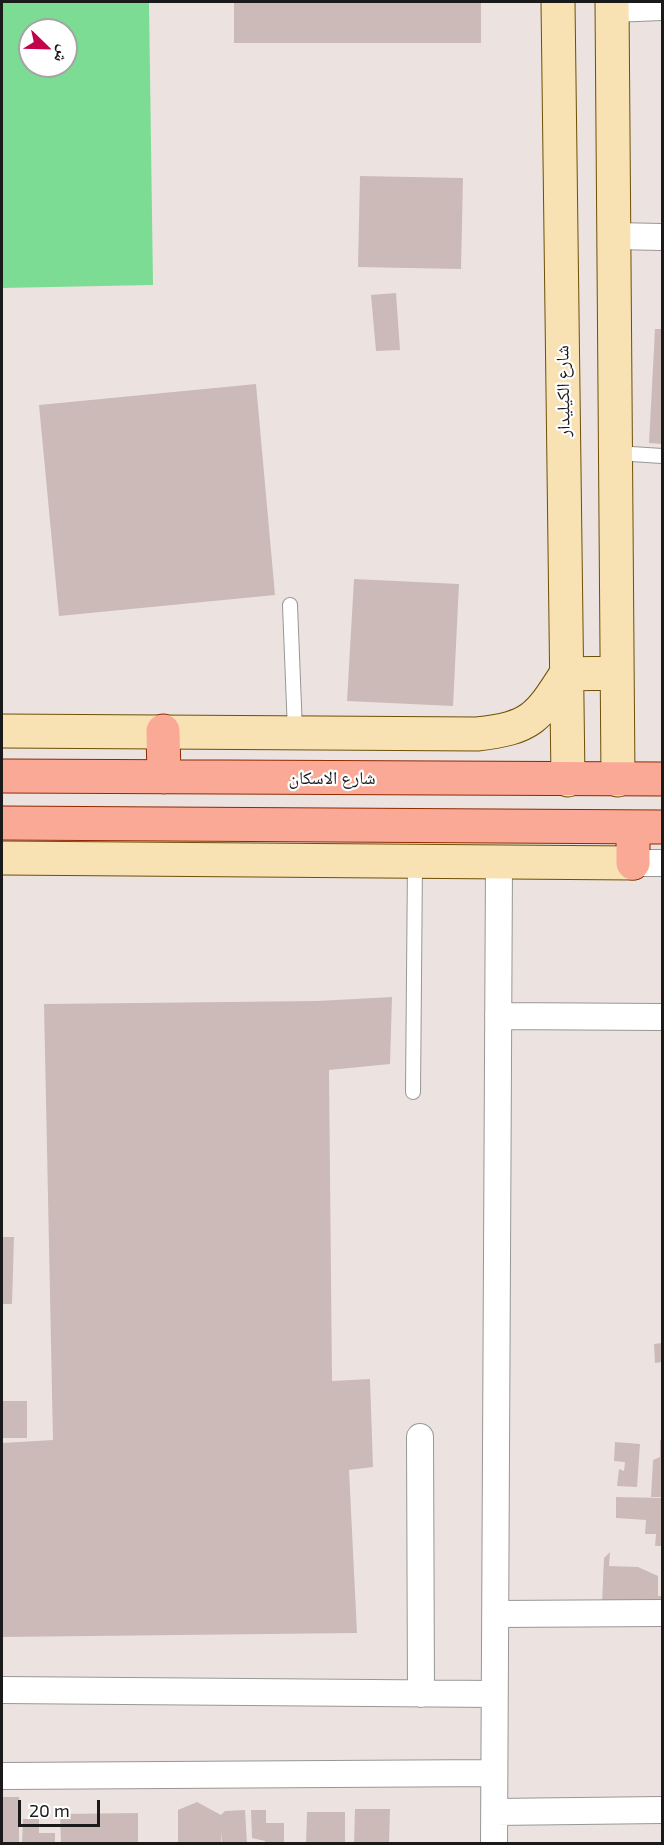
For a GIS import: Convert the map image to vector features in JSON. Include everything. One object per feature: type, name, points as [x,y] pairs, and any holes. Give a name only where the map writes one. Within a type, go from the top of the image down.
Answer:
[{"type":"main road","name":"شارع الكيليدار","points":[[558,2],[568,780]]},
{"type":"main road","points":[[612,5],[618,780]]},
{"type":"main road","points":[[2,731],[295,731],[477,734],[508,730],[542,711],[566,674],[617,673]]},
{"type":"main road","points":[[163,731],[164,777]]},
{"type":"main road","name":"شارع الاسكان","points":[[2,776],[663,780]]},
{"type":"main road","points":[[2,823],[648,827],[648,863],[2,858]]},
{"type":"street","points":[[612,5],[663,7]]},
{"type":"street","points":[[614,236],[663,237]]},
{"type":"street","points":[[494,1844],[494,1694],[497,1614],[499,862]]},
{"type":"street","points":[[498,1016],[663,1017]]},
{"type":"street","points":[[420,1437],[421,1694]]},
{"type":"street","points":[[497,1614],[663,1613]]},
{"type":"street","points":[[2,1690],[494,1694]]},
{"type":"street","points":[[2,1776],[494,1773]]},
{"type":"street","points":[[495,1812],[663,1810]]},
{"type":"lane","points":[[616,453],[663,456]]},
{"type":"lane","points":[[290,605],[295,731]]},
{"type":"lane","points":[[413,1092],[415,861]]},
{"type":"green space","points":[[2,2],[149,2],[153,285],[2,288]]},
{"type":"building","points":[[234,2],[481,2],[481,43],[234,43]]},
{"type":"building","points":[[360,176],[463,178],[461,269],[358,267]]},
{"type":"building","points":[[396,293],[400,350],[376,351],[371,295]]},
{"type":"building","points":[[655,329],[662,329],[662,444],[649,443]]},
{"type":"building","points":[[256,384],[275,595],[59,616],[39,405]]},
{"type":"building","points":[[354,579],[459,584],[453,706],[347,701]]},
{"type":"building","points":[[392,997],[390,1064],[329,1070],[332,1381],[370,1379],[373,1467],[349,1470],[357,1633],[2,1637],[2,1443],[53,1440],[44,1004],[317,1001]]},
{"type":"building","points":[[2,1237],[14,1237],[12,1304],[2,1304]]},
{"type":"building","points":[[662,1343],[662,1362],[655,1363],[654,1344]]},
{"type":"building","points":[[2,1401],[27,1401],[27,1438],[2,1438]]},
{"type":"building","points":[[660,1440],[662,1440],[662,1497],[651,1497],[653,1460],[660,1457]]},
{"type":"building","points":[[615,1442],[640,1444],[637,1487],[617,1486],[619,1469],[624,1471],[625,1462],[614,1461]]},
{"type":"building","points":[[616,1497],[662,1498],[662,1546],[655,1546],[656,1534],[645,1534],[646,1520],[616,1518]]},
{"type":"building","points":[[610,1552],[609,1566],[638,1567],[658,1576],[658,1596],[662,1596],[662,1608],[602,1604],[604,1558]]},
{"type":"building","points":[[2,1797],[19,1797],[19,1844],[2,1844]]},
{"type":"building","points":[[197,1802],[221,1815],[225,1811],[245,1810],[247,1844],[222,1844],[222,1832],[221,1844],[178,1844],[178,1810]]},
{"type":"building","points":[[355,1809],[390,1809],[389,1844],[354,1844]]},
{"type":"building","points":[[251,1810],[266,1810],[266,1823],[284,1823],[284,1844],[265,1844],[265,1841],[252,1838]]},
{"type":"building","points":[[307,1812],[345,1812],[345,1844],[306,1844]]},
{"type":"building","points":[[138,1813],[138,1844],[61,1844],[60,1814]]},
{"type":"building","points":[[23,1819],[39,1819],[39,1833],[55,1833],[55,1844],[22,1844]]}]
